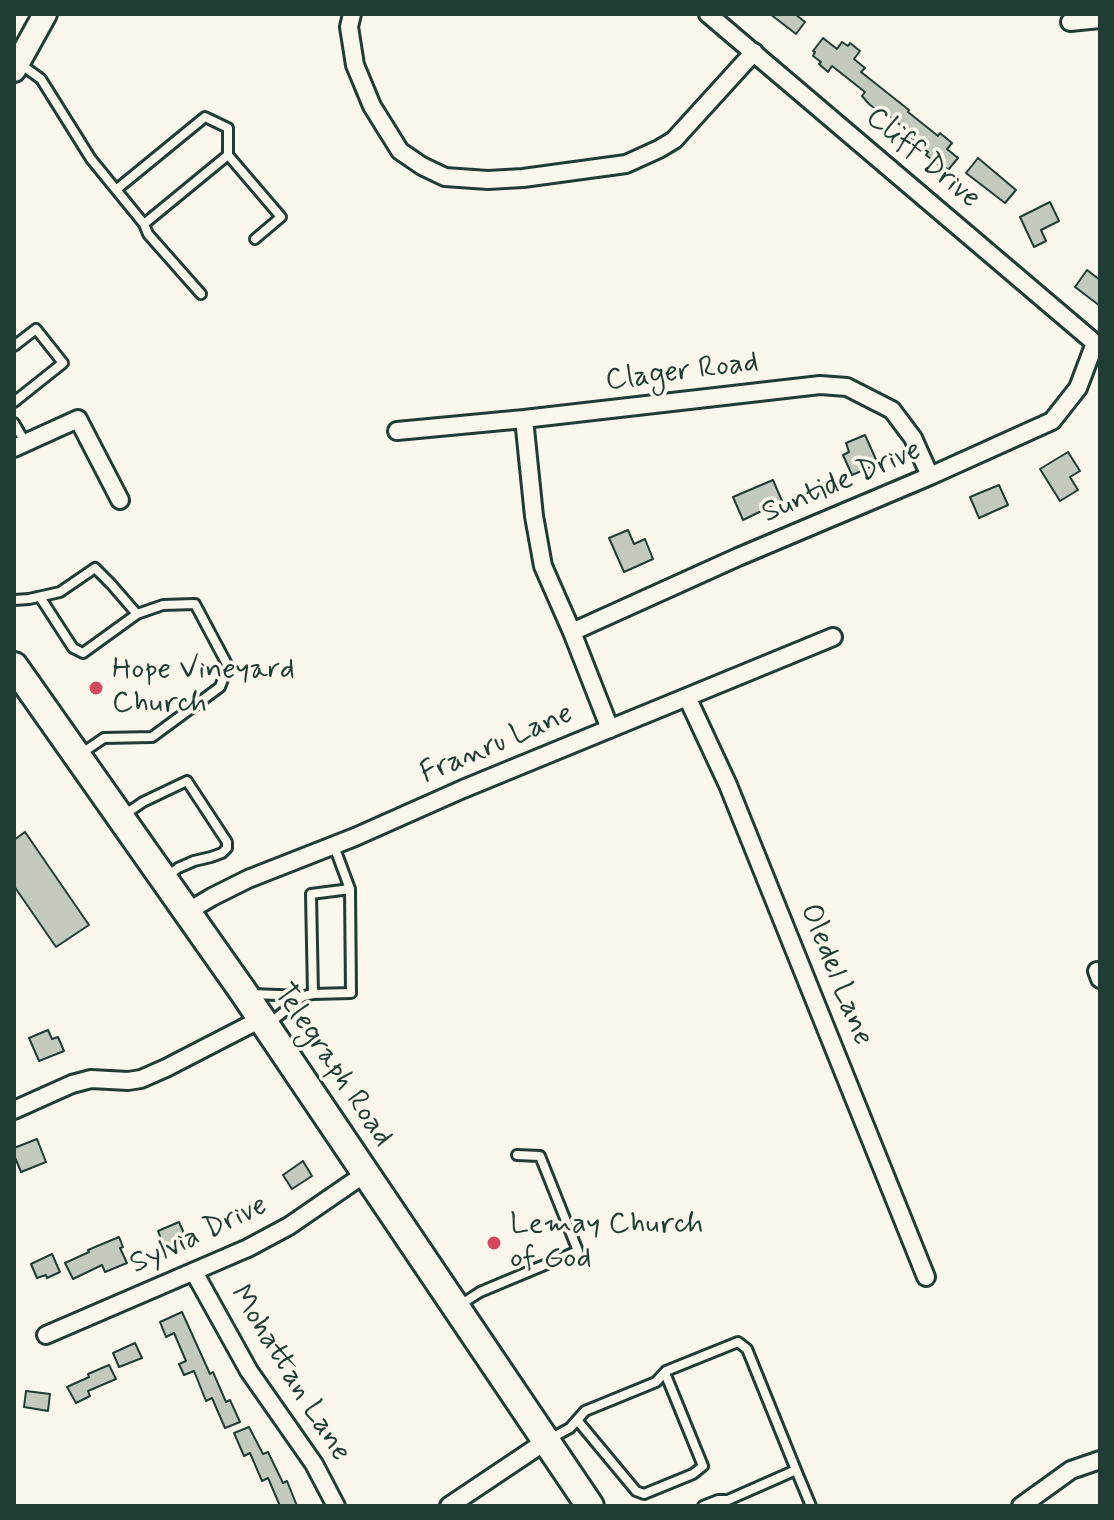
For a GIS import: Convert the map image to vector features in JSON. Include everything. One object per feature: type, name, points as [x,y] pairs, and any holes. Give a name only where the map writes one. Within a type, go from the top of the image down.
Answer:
[{"type":"main road","name":"Telegraph Road","points":[[14,666],[244,993],[590,1506]]},
{"type":"street","points":[[16,66],[45,14]]},
{"type":"street","points":[[352,14],[349,27],[355,65],[372,106],[400,151],[445,177],[488,180],[523,178],[626,164],[674,140],[754,52]]},
{"type":"street","name":"Cliff Drive","points":[[708,14],[1098,344]]},
{"type":"street","points":[[1070,22],[1100,19]]},
{"type":"street","name":"Suntide Drive","points":[[572,632],[1052,421],[1078,388],[1098,344]]},
{"type":"street","name":"Clager Road","points":[[397,431],[820,385],[847,387],[892,410],[913,438],[930,476]]},
{"type":"street","points":[[19,445],[78,419],[120,500]]},
{"type":"street","points":[[524,419],[534,516],[543,566],[610,729]]},
{"type":"street","name":"Franru Lane","points":[[187,912],[248,879],[833,637]]},
{"type":"street","name":"Oledel Lane","points":[[687,697],[728,785],[926,1277]]},
{"type":"street","points":[[14,1110],[72,1084],[91,1079],[141,1079],[264,1023]]},
{"type":"street","name":"Sylvia Drive","points":[[46,1335],[248,1248],[289,1226],[366,1173]]},
{"type":"street","name":"Mohattan Lane","points":[[194,1272],[249,1371],[314,1464],[336,1506]]},
{"type":"street","points":[[449,1506],[546,1441]]},
{"type":"street","points":[[1021,1506],[1071,1470],[1100,1460]]},
{"type":"lane","points":[[16,66],[41,79],[91,159],[144,224],[148,234],[201,294]]},
{"type":"lane","points":[[117,189],[205,117],[228,128],[228,155],[281,217],[255,239]]},
{"type":"lane","points":[[144,224],[228,155]]},
{"type":"lane","points":[[14,346],[36,329],[63,363],[14,402]]},
{"type":"lane","points":[[14,423],[19,445]]},
{"type":"lane","points":[[14,600],[60,592],[95,568],[137,614]]},
{"type":"lane","points":[[40,597],[73,648],[83,653],[137,614],[163,605],[195,604],[228,666],[220,687],[152,737],[104,738],[77,756]]},
{"type":"lane","points":[[120,818],[143,802],[187,781],[227,842],[227,848],[222,853],[178,868],[164,879]]},
{"type":"lane","points":[[244,993],[351,993],[350,889],[334,846]]},
{"type":"lane","points":[[308,995],[311,894],[350,889]]},
{"type":"lane","points":[[264,1023],[308,995]]},
{"type":"lane","points":[[457,1307],[480,1292],[578,1251],[540,1156],[517,1155]]},
{"type":"lane","points":[[546,1441],[570,1428],[585,1411],[656,1382],[665,1373],[738,1342],[747,1349],[811,1506]]},
{"type":"lane","points":[[577,1420],[636,1491],[644,1494],[693,1474],[703,1466],[665,1373]]},
{"type":"lane","points":[[703,1506],[728,1500],[796,1470]]},
{"type":"building","points":[[770,14],[795,14],[805,22],[796,34]]},
{"type":"building","points":[[823,38],[837,49],[842,42],[848,46],[850,43],[860,51],[854,59],[865,68],[861,72],[938,136],[940,133],[952,143],[947,149],[958,158],[948,170],[926,155],[928,152],[911,138],[913,135],[869,104],[862,96],[865,92],[832,66],[828,72],[819,64],[821,62],[813,56],[813,51]]},
{"type":"building","points":[[978,158],[1016,190],[1005,203],[966,173]]},
{"type":"building","points":[[1050,202],[1059,221],[1041,230],[1046,241],[1034,247],[1020,217]]},
{"type":"building","points":[[1087,270],[1100,280],[1100,306],[1075,287]]},
{"type":"building","points":[[865,435],[878,464],[852,475],[843,455],[849,452],[846,443]]},
{"type":"building","points":[[1068,452],[1080,471],[1070,477],[1078,490],[1060,501],[1040,469]]},
{"type":"building","points":[[773,480],[782,501],[743,520],[733,497]]},
{"type":"building","points":[[999,485],[1008,505],[979,518],[970,497]]},
{"type":"building","points":[[628,530],[634,544],[645,539],[653,559],[624,572],[609,538]]},
{"type":"building","points":[[25,832],[89,925],[56,947],[14,886],[14,840]]},
{"type":"building","points":[[48,1030],[52,1039],[58,1037],[64,1051],[39,1061],[29,1038]]},
{"type":"building","points":[[37,1139],[46,1162],[21,1172],[14,1148]]},
{"type":"building","points":[[303,1161],[312,1176],[292,1189],[283,1175]]},
{"type":"building","points":[[179,1222],[186,1238],[164,1247],[158,1231]]},
{"type":"building","points":[[119,1237],[127,1263],[105,1272],[102,1265],[73,1279],[65,1263]]},
{"type":"building","points":[[52,1254],[60,1272],[47,1278],[46,1275],[37,1278],[31,1264]]},
{"type":"building","points":[[182,1312],[210,1374],[213,1372],[226,1402],[230,1400],[240,1422],[225,1428],[212,1398],[206,1401],[194,1371],[184,1375],[179,1364],[186,1361],[174,1333],[166,1337],[160,1322]]},
{"type":"building","points":[[135,1343],[142,1358],[119,1367],[113,1353]]},
{"type":"building","points":[[109,1365],[116,1379],[88,1391],[90,1396],[76,1403],[67,1387]]},
{"type":"building","points":[[26,1391],[50,1394],[48,1411],[24,1407]]},
{"type":"building","points":[[249,1427],[263,1454],[268,1452],[283,1483],[287,1481],[297,1506],[280,1506],[268,1478],[262,1481],[250,1453],[244,1456],[234,1433]]},
{"type":"place","name":"Hope Vineyard Church","points":[[96,688]]},
{"type":"place","name":"Lemay Church of God","points":[[494,1243]]}]
